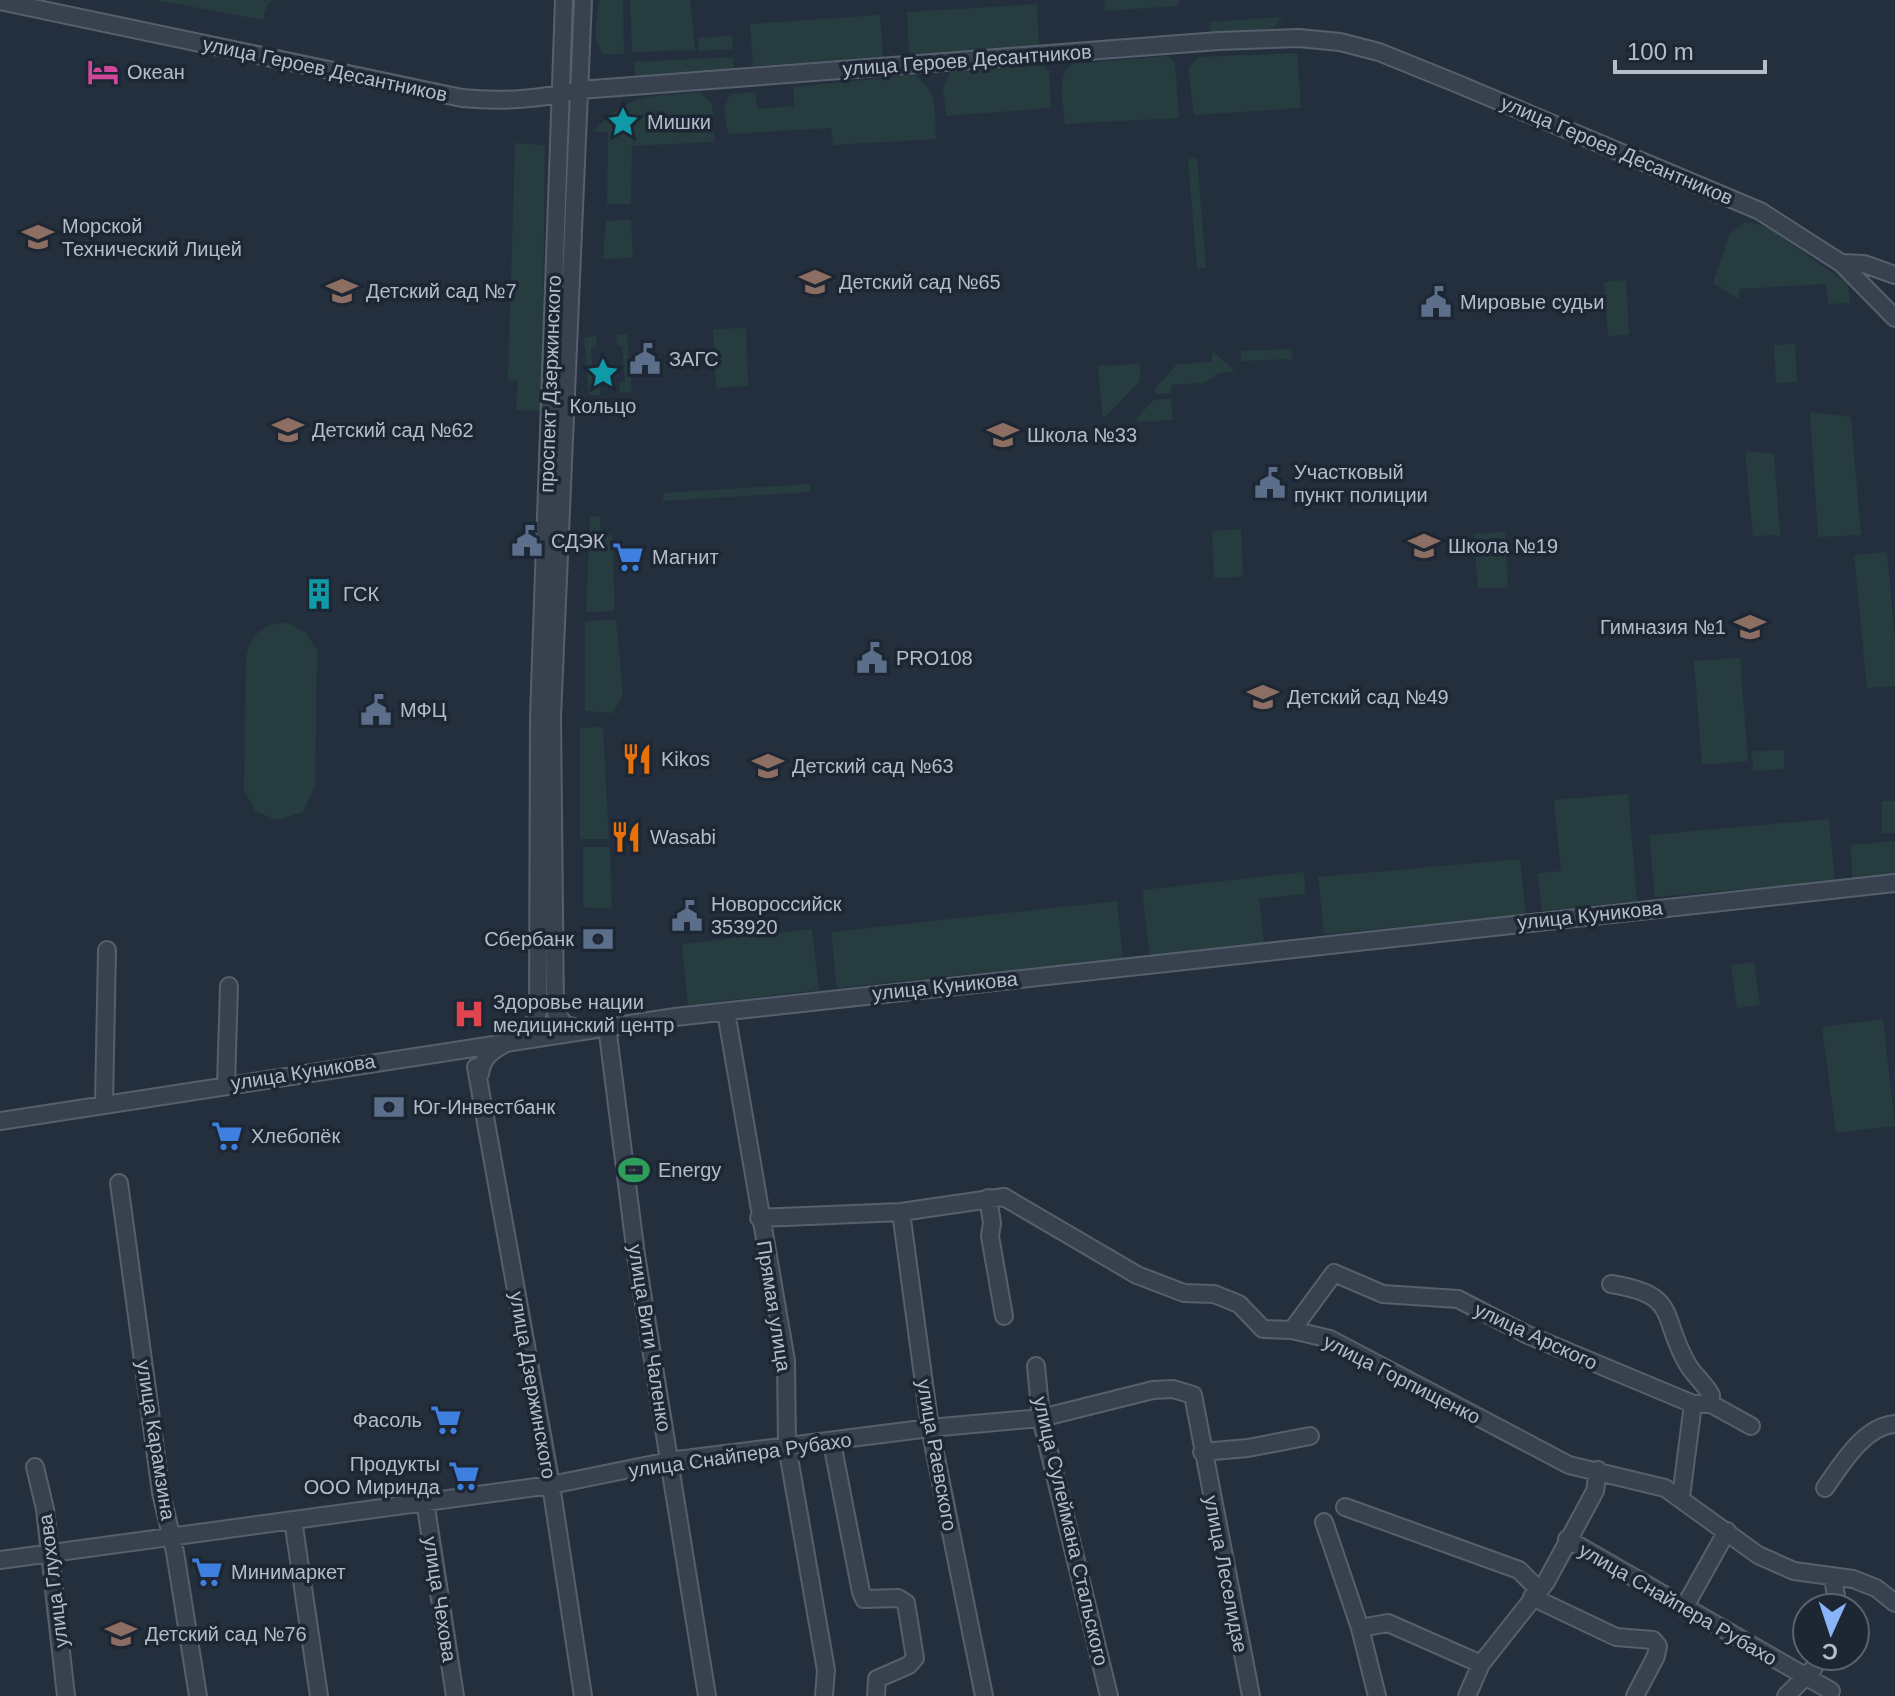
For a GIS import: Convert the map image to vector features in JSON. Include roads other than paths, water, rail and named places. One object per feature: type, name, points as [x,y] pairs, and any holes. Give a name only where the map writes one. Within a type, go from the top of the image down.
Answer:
[{"type":"street","name":"проспект Дзержинского","points":[[538,1012],[559,95],[564,0]]},
{"type":"street","name":"проспект Дзержинского","points":[[555,1011],[546,717],[583,0]]},
{"type":"street","name":"улица Героев Десантников","points":[[0,1],[462,98],[504,102],[580,90],[1218,41],[1299,38],[1340,42],[1392,57],[1760,211],[1841,263],[1864,264],[1895,275]]},
{"type":"street","points":[[1841,263],[1895,318]]},
{"type":"street","name":"улица Куникова","points":[[0,1121],[607,1026],[1895,883]]},
{"type":"street","points":[[104,1103],[107,950]]},
{"type":"street","points":[[226,1084],[229,986]]},
{"type":"street","points":[[555,1011],[564,1024],[586,1030]]},
{"type":"street","points":[[548,1034],[555,1011]]},
{"type":"street","points":[[538,1012],[548,1034]]},
{"type":"street","points":[[480,1074],[489,1052],[531,1027],[538,1012]]},
{"type":"street","name":"Прямая улица","points":[[726,1012],[786,1361],[787,1446],[826,1670],[824,1696]]},
{"type":"street","name":"улица Вити Чаленко","points":[[607,1026],[621,1153],[707,1696]]},
{"type":"street","points":[[449,1050],[472,1059],[480,1074]]},
{"type":"street","name":"улица Дзержинского","points":[[480,1074],[551,1485],[583,1696]]},
{"type":"street","name":"улица Карамзина","points":[[119,1183],[161,1493],[172,1536],[198,1696]]},
{"type":"street","name":"улица Горпищенко","points":[[759,1218],[901,1212],[1004,1197],[1137,1275],[1184,1293],[1214,1294],[1239,1304],[1263,1329],[1292,1330],[1330,1339],[1569,1465],[1665,1488],[1758,1555],[1782,1566],[1865,1583],[1895,1603]]},
{"type":"street","points":[[988,1198],[992,1223],[990,1236],[1004,1316]]},
{"type":"street","name":"улица Раевского","points":[[901,1212],[930,1428],[984,1696]]},
{"type":"street","name":"улица Арского","points":[[1292,1330],[1321,1286],[1334,1273],[1383,1294],[1458,1299],[1528,1335],[1693,1404],[1711,1404],[1751,1426]]},
{"type":"street","points":[[1611,1284],[1640,1289],[1668,1311],[1688,1365],[1711,1395],[1711,1404]]},
{"type":"street","name":"улица Сулеймана Стальского","points":[[1036,1366],[1041,1418],[1109,1696]]},
{"type":"street","name":"улица Снайпера Рубахо","points":[[0,1560],[551,1485],[669,1461],[832,1443],[930,1428],[1041,1418],[1153,1390],[1173,1389],[1193,1395]]},
{"type":"street","name":"улица Леселидзе","points":[[1193,1395],[1251,1696]]},
{"type":"street","points":[[1681,1497],[1693,1404]]},
{"type":"street","points":[[1825,1488],[1864,1439],[1883,1425],[1895,1424]]},
{"type":"street","points":[[1202,1452],[1248,1448],[1310,1436]]},
{"type":"street","points":[[832,1443],[864,1599],[898,1598],[906,1603],[915,1658],[909,1665],[877,1679],[876,1696]]},
{"type":"street","name":"улица Глухова","points":[[35,1467],[50,1553],[66,1696]]},
{"type":"street","points":[[1467,1696],[1481,1664],[1535,1594],[1595,1491],[1598,1470]]},
{"type":"street","name":"улица Чехова","points":[[425,1501],[455,1696]]},
{"type":"street","points":[[1345,1507],[1519,1570],[1535,1594],[1616,1637],[1653,1640],[1658,1646],[1656,1656],[1635,1696]]},
{"type":"street","points":[[293,1520],[319,1696]]},
{"type":"street","points":[[1324,1522],[1360,1628],[1377,1696]]},
{"type":"street","points":[[1684,1608],[1727,1531]]},
{"type":"street","name":"улица Снайпера Рубахо","points":[[1567,1539],[1801,1677],[1831,1691]]},
{"type":"street","points":[[1833,1578],[1835,1592]]},
{"type":"street","points":[[1360,1628],[1388,1623],[1456,1650],[1481,1664]]},
{"type":"street","points":[[1786,1696],[1808,1672]]},
{"type":"place","name":"Океан","points":[[103,72]]},
{"type":"place","name":"Мишки","points":[[623,122]]},
{"type":"place","name":"Морской Технический Лицей","points":[[38,237]]},
{"type":"place","name":"Детский сад №65","points":[[815,282]]},
{"type":"place","name":"Детский сад №7","points":[[342,291]]},
{"type":"place","name":"Мировые судьи","points":[[1436,302]]},
{"type":"place","name":"ЗАГС","points":[[645,359]]},
{"type":"place","name":"Кольцо","points":[[603,373]]},
{"type":"place","name":"Детский сад №62","points":[[288,430]]},
{"type":"place","name":"Школа №33","points":[[1003,435]]},
{"type":"place","name":"Участковый пункт полиции","points":[[1270,483]]},
{"type":"place","name":"СДЭК","points":[[527,541]]},
{"type":"place","name":"Школа №19","points":[[1424,546]]},
{"type":"place","name":"Магнит","points":[[628,557]]},
{"type":"place","name":"ГСК","points":[[319,594]]},
{"type":"place","name":"Гимназия №1","points":[[1750,627]]},
{"type":"place","name":"PRO108","points":[[872,658]]},
{"type":"place","name":"Детский сад №49","points":[[1263,697]]},
{"type":"place","name":"МФЦ","points":[[376,710]]},
{"type":"place","name":"Kikos","points":[[637,759]]},
{"type":"place","name":"Детский сад №63","points":[[768,766]]},
{"type":"place","name":"Wasabi","points":[[626,837]]},
{"type":"place","name":"Новороссийск 353920","points":[[687,916]]},
{"type":"place","name":"Сбербанк","points":[[598,939]]},
{"type":"place","name":"Здоровье нации медицинский центр","points":[[469,1014]]},
{"type":"place","name":"Юг-Инвестбанк","points":[[389,1107]]},
{"type":"place","name":"Хлебопёк","points":[[227,1136]]},
{"type":"place","name":"Energy","points":[[634,1170]]},
{"type":"place","name":"Фасоль","points":[[446,1420]]},
{"type":"place","name":"Продукты ООО Миринда","points":[[464,1476]]},
{"type":"place","name":"Минимаркет","points":[[207,1572]]},
{"type":"place","name":"Детский сад №76","points":[[121,1634]]}]
